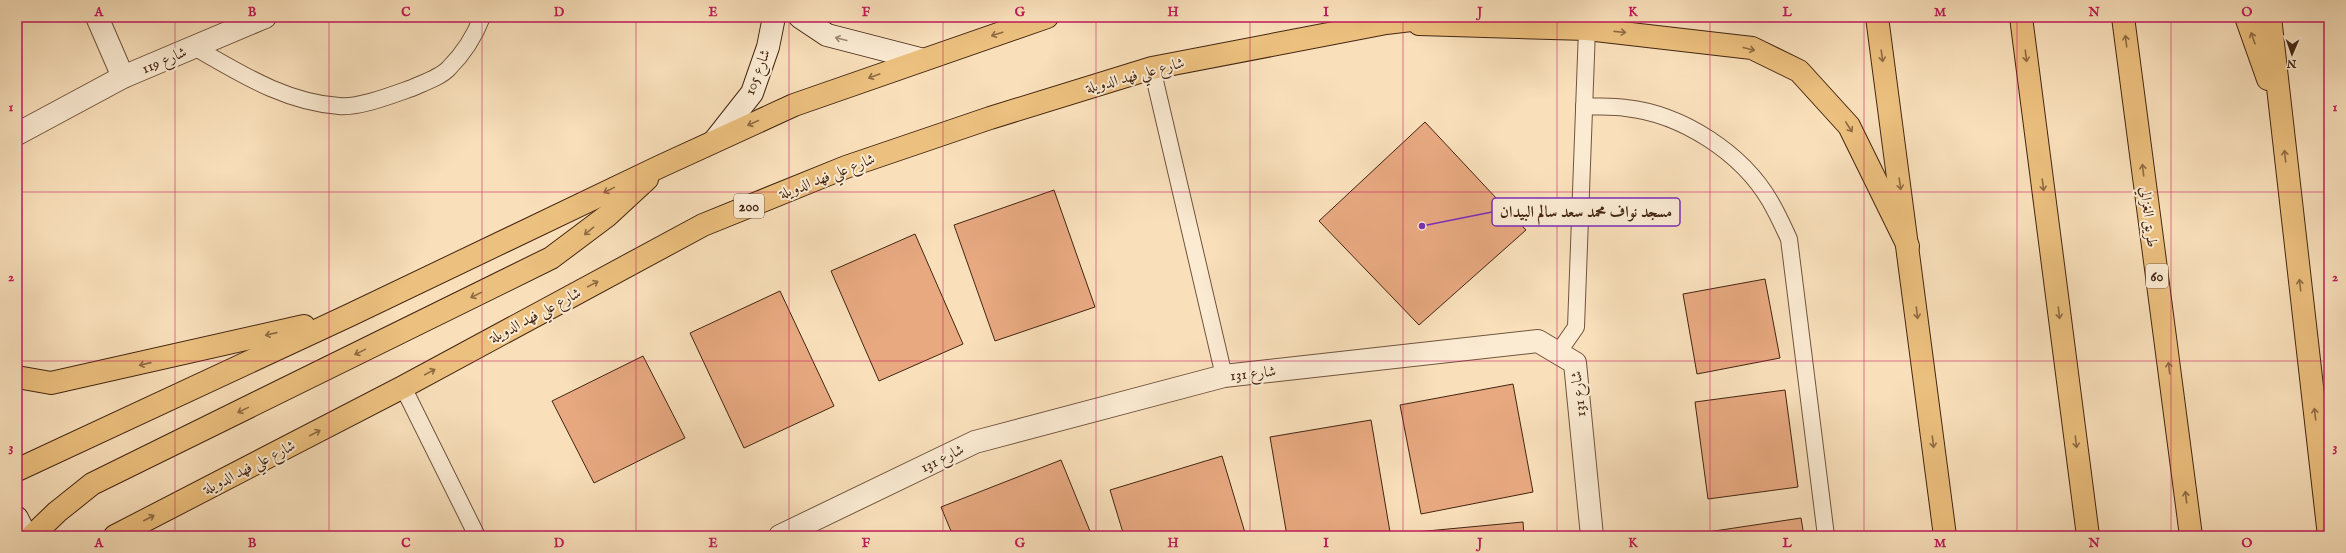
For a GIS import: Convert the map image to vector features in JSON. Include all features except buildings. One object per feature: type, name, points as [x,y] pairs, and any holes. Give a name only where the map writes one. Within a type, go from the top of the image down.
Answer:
[{"type":"main road","points":[[17,470],[350,315],[659,166],[794,105],[920,59],[1047,17]]},
{"type":"main road","name":"شارع علي فهد الدويلة","points":[[115,536],[403,387],[703,225],[846,167],[990,118],[1152,68],[1386,23],[1436,17]]},
{"type":"main road","points":[[1877,17],[1945,536]]},
{"type":"main road","points":[[2021,17],[2088,536]]},
{"type":"main road","name":"طريق الغزالي","points":[[2123,17],[2191,536]]},
{"type":"main road","points":[[2246,17],[2280,114]]},
{"type":"main road","points":[[2270,17],[2329,536]]},
{"type":"main road","points":[[1386,23],[1586,29],[1752,48],[1799,71],[1849,126],[1908,246]]},
{"type":"main road","points":[[32,536],[57,512],[92,484],[551,258],[607,216],[659,166]]},
{"type":"main road","points":[[17,377],[51,384],[350,315]]},
{"type":"street","name":"شارع 119","points":[[97,17],[123,77],[265,17]]},
{"type":"street","name":"شارع 105","points":[[715,140],[752,93],[768,47],[774,17]]},
{"type":"street","points":[[800,17],[827,35],[920,59]]},
{"type":"street","points":[[17,134],[123,77]]},
{"type":"street","name":"شارع 131","points":[[780,536],[975,442],[1224,376],[1538,341],[1575,363],[1592,536]]},
{"type":"street","points":[[17,518],[26,536]]},
{"type":"lane","points":[[194,47],[264,87],[299,99],[340,106],[385,98],[419,85],[449,69],[476,31],[482,17]]},
{"type":"lane","points":[[1558,353],[1576,327],[1586,29]]},
{"type":"lane","points":[[1152,68],[1224,376]]},
{"type":"lane","points":[[1584,106],[1627,108],[1676,122],[1708,138],[1743,166],[1770,200],[1789,239],[1826,536]]},
{"type":"lane","points":[[403,387],[477,536]]},
{"type":"place","name":"مسجد نواف محمد سعد سالم البيدان","points":[[1422,226]]}]
